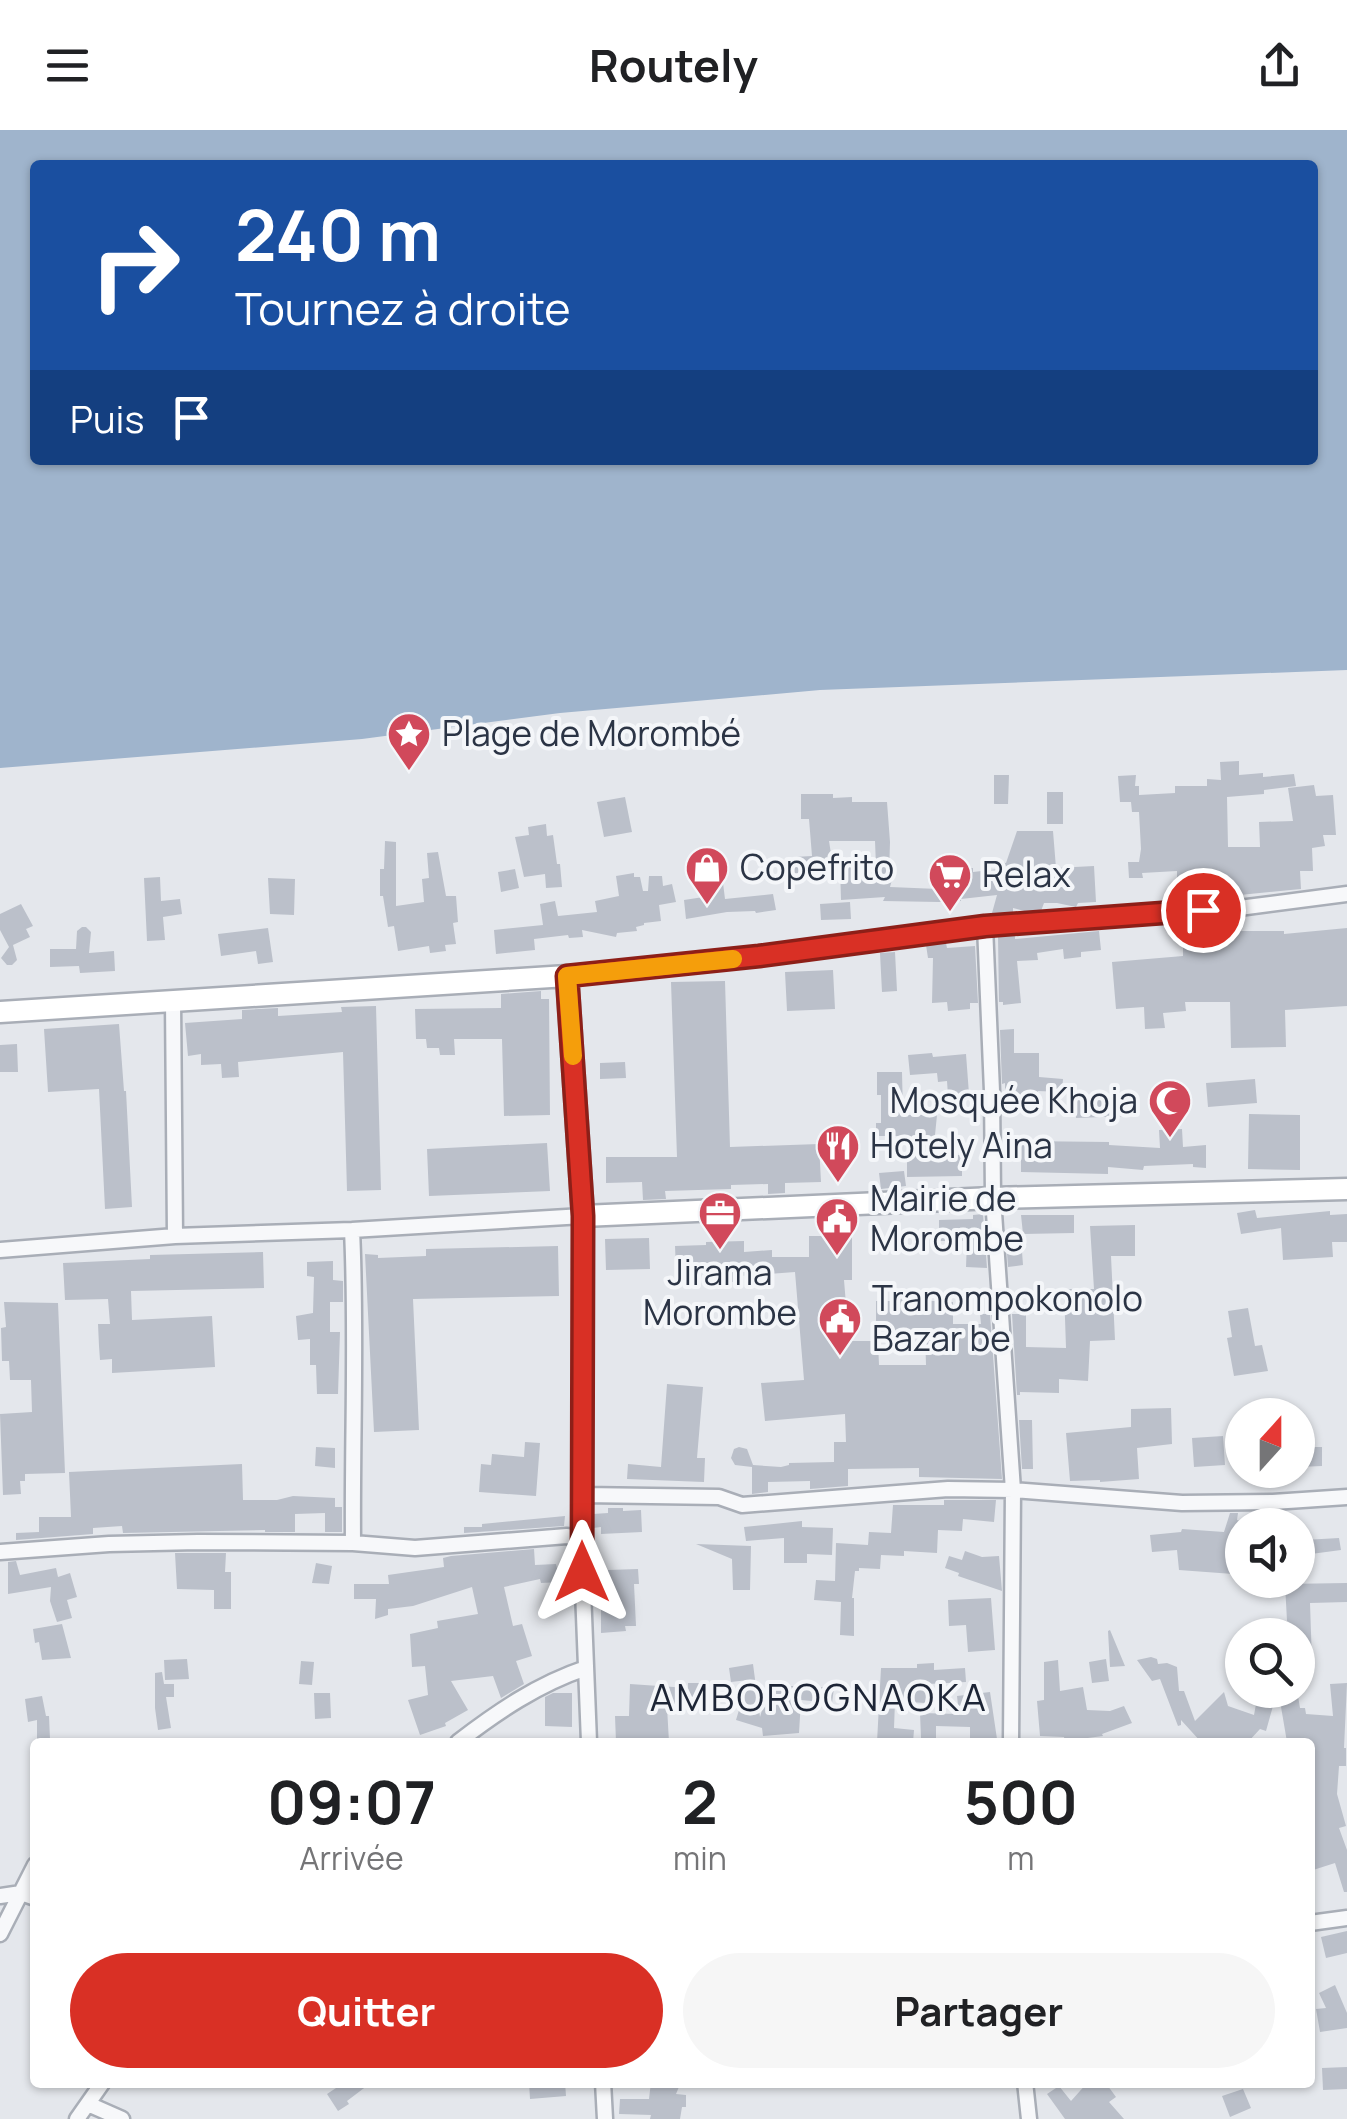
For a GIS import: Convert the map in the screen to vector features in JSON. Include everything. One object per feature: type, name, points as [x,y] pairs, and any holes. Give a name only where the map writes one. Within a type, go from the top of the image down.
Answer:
[{"type":"street","points":[[0,1012],[567,976],[985,926],[1239,908],[1347,894]]},
{"type":"street","points":[[985,926],[993,1198],[1012,1490],[1011,1738]]},
{"type":"street","points":[[567,976],[583,1216],[581,1540],[588,1738]]},
{"type":"street","points":[[173,1001],[175,1236]]},
{"type":"street","points":[[0,1250],[175,1236],[583,1216],[993,1198],[1347,1189]]},
{"type":"street","points":[[352,1230],[356,1298],[353,1543]]},
{"type":"street","points":[[584,1495],[719,1497],[742,1505],[948,1489],[1182,1503],[1347,1497]]},
{"type":"street","points":[[0,1552],[198,1542],[353,1543],[415,1548],[567,1536],[581,1540]]},
{"type":"street","points":[[463,1738],[520,1698],[586,1668]]},
{"type":"street","points":[[0,1896],[28,1896]]},
{"type":"street","points":[[0,1934],[28,1896]]},
{"type":"street","points":[[1315,1921],[1347,1918]]},
{"type":"street","points":[[76,2119],[99,2088]]},
{"type":"street","points":[[602,2088],[604,2119]]},
{"type":"street","points":[[1026,2088],[1029,2119]]},
{"type":"street","points":[[88,2104],[122,2119]]},
{"type":"water","points":[[0,130],[1347,130],[1347,670],[820,690],[560,713],[362,739],[0,768]]},
{"type":"building","points":[[1239,761],[1239,775],[1294,774],[1296,786],[1227,797],[1228,847],[1260,847],[1259,822],[1293,821],[1288,788],[1314,785],[1316,796],[1333,795],[1336,835],[1323,835],[1325,846],[1312,848],[1313,871],[1300,871],[1301,889],[1220,897],[1219,891],[1177,891],[1177,871],[1142,873],[1143,878],[1129,878],[1128,862],[1139,862],[1141,849],[1139,812],[1132,812],[1131,802],[1120,802],[1118,776],[1136,775],[1139,795],[1175,793],[1175,786],[1207,786],[1207,779],[1221,780],[1220,762]]},
{"type":"building","points":[[994,775],[1009,775],[1008,804],[994,804]]},
{"type":"building","points":[[1047,792],[1063,792],[1063,824],[1047,824]]},
{"type":"building","points":[[801,794],[833,794],[833,798],[852,797],[852,802],[887,802],[889,874],[893,876],[890,887],[938,889],[937,870],[999,869],[999,862],[1006,863],[1017,831],[1053,831],[1056,868],[1094,866],[1096,902],[1078,903],[1076,907],[1044,903],[1041,911],[1013,908],[1013,913],[996,915],[992,913],[997,895],[939,902],[883,901],[885,897],[841,900],[840,866],[876,866],[875,841],[829,841],[834,873],[794,873],[794,857],[812,856],[809,819],[801,819]]},
{"type":"building","points":[[625,797],[632,832],[604,837],[597,802]]},
{"type":"building","points":[[546,824],[547,836],[553,835],[562,887],[546,888],[545,874],[524,877],[515,837],[529,835],[528,827]]},
{"type":"building","points":[[385,841],[396,842],[396,906],[424,902],[422,879],[429,878],[427,853],[438,852],[446,896],[456,896],[456,944],[445,945],[446,951],[430,953],[429,946],[398,951],[394,926],[388,927],[380,896]]},
{"type":"building","points":[[515,869],[519,888],[501,892],[498,872]]},
{"type":"building","points":[[634,873],[634,877],[640,877],[643,891],[648,891],[649,876],[662,876],[663,886],[672,884],[676,902],[659,905],[661,921],[644,923],[636,927],[637,931],[617,933],[616,937],[582,930],[583,937],[534,939],[535,950],[496,954],[494,930],[543,925],[540,904],[555,901],[558,916],[597,912],[595,901],[619,896],[616,876]]},
{"type":"building","points":[[160,877],[161,901],[180,899],[182,914],[163,917],[165,940],[147,941],[144,878]]},
{"type":"building","points":[[268,878],[295,879],[294,915],[270,914]]},
{"type":"building","points":[[723,883],[725,899],[773,894],[776,910],[686,919],[684,900],[710,896],[708,884]]},
{"type":"building","points":[[850,902],[851,919],[821,920],[820,904]]},
{"type":"building","points":[[21,904],[33,926],[26,929],[30,937],[13,945],[17,960],[7,965],[1,958],[9,947],[0,930],[0,914]]},
{"type":"building","points":[[1228,919],[1229,931],[1284,934],[1347,928],[1347,1006],[1285,1010],[1286,1047],[1231,1048],[1230,1002],[1185,1002],[1186,1011],[1163,1013],[1165,1028],[1145,1029],[1144,1007],[1116,1009],[1112,962],[1183,956],[1183,923]]},
{"type":"building","points":[[82,927],[91,932],[89,953],[114,951],[115,971],[80,973],[79,966],[50,967],[50,949],[76,949],[77,931]]},
{"type":"building","points":[[268,928],[273,962],[258,964],[256,951],[221,956],[218,934]]},
{"type":"building","points":[[1099,931],[1101,950],[1064,959],[1063,949],[1037,953],[1038,960],[1017,961],[1021,1003],[999,1002],[998,936],[1015,935],[1015,939]]},
{"type":"building","points":[[946,943],[947,948],[975,946],[978,1003],[970,1003],[970,1009],[948,1011],[947,1002],[932,1003],[933,958],[928,958],[926,945]]},
{"type":"building","points":[[895,952],[897,991],[882,992],[880,953]]},
{"type":"building","points":[[833,970],[835,1009],[787,1011],[785,972]]},
{"type":"building","points":[[725,981],[730,1147],[819,1144],[821,1182],[785,1183],[785,1193],[768,1194],[768,1184],[731,1185],[731,1189],[665,1191],[666,1199],[643,1200],[642,1182],[606,1183],[606,1157],[677,1157],[671,982]]},
{"type":"building","points":[[541,991],[541,999],[549,999],[550,1115],[504,1116],[502,1039],[454,1039],[455,1055],[440,1055],[439,1048],[427,1048],[426,1039],[416,1039],[415,1009],[501,1008],[501,994]]},
{"type":"building","points":[[376,1006],[381,1190],[347,1191],[343,1052],[238,1062],[239,1077],[222,1078],[221,1064],[201,1065],[201,1054],[188,1056],[185,1023],[242,1019],[242,1010],[278,1008],[278,1016]]},
{"type":"building","points":[[119,1024],[132,1207],[105,1209],[99,1089],[48,1092],[44,1029]]},
{"type":"building","points":[[1014,1029],[1014,1053],[1039,1053],[1039,1077],[1063,1079],[1062,1092],[1038,1091],[1038,1098],[1005,1098],[1000,1030]]},
{"type":"building","points":[[17,1044],[18,1072],[0,1072],[0,1045]]},
{"type":"building","points":[[932,1053],[933,1057],[966,1054],[969,1094],[948,1095],[947,1081],[938,1082],[937,1073],[910,1075],[908,1055]]},
{"type":"building","points":[[625,1062],[626,1078],[600,1079],[600,1063]]},
{"type":"building","points":[[877,1072],[902,1072],[903,1115],[937,1115],[933,1155],[962,1155],[962,1176],[907,1177],[907,1136],[876,1136],[876,1123],[881,1123]]},
{"type":"building","points":[[1255,1079],[1257,1103],[1208,1107],[1206,1083]]},
{"type":"building","points":[[1129,1096],[1131,1116],[1076,1118],[1075,1098]]},
{"type":"building","points":[[1249,1114],[1300,1115],[1300,1170],[1248,1169]]},
{"type":"building","points":[[1182,1129],[1183,1147],[1206,1145],[1206,1168],[1193,1164],[1144,1166],[1143,1170],[1108,1167],[1108,1174],[1021,1172],[1021,1141],[1109,1142],[1160,1148],[1159,1130]]},
{"type":"building","points":[[547,1143],[550,1191],[429,1196],[427,1149]]},
{"type":"building","points":[[904,1171],[906,1186],[881,1189],[879,1173]]},
{"type":"building","points":[[1255,1210],[1257,1218],[1330,1211],[1330,1215],[1347,1214],[1347,1242],[1332,1242],[1333,1257],[1283,1260],[1281,1228],[1241,1234],[1237,1213]]},
{"type":"building","points":[[983,1214],[987,1268],[966,1267],[967,1241],[939,1241],[939,1220],[973,1219],[973,1215]]},
{"type":"building","points":[[1021,1215],[1074,1215],[1074,1233],[1023,1234]]},
{"type":"building","points":[[1135,1225],[1135,1256],[1111,1256],[1115,1340],[1090,1341],[1088,1381],[1059,1379],[1059,1393],[1017,1395],[1012,1314],[1026,1314],[1026,1347],[1066,1348],[1064,1289],[1094,1289],[1090,1226]]},
{"type":"building","points":[[809,1236],[852,1236],[852,1280],[844,1280],[849,1341],[878,1341],[879,1365],[926,1365],[925,1331],[876,1331],[876,1301],[895,1301],[895,1294],[915,1294],[915,1300],[953,1302],[953,1324],[981,1324],[980,1314],[990,1314],[1002,1479],[919,1477],[919,1468],[848,1469],[848,1486],[810,1489],[810,1481],[768,1482],[768,1492],[752,1494],[752,1467],[735,1465],[731,1458],[734,1449],[747,1449],[753,1465],[781,1467],[789,1463],[834,1462],[834,1442],[846,1442],[845,1414],[765,1421],[761,1383],[804,1380],[795,1272],[740,1276],[740,1282],[715,1282],[715,1275],[707,1275],[706,1270],[676,1270],[675,1246],[744,1241],[744,1252],[772,1250],[772,1257],[809,1257]]},
{"type":"building","points":[[649,1238],[650,1269],[606,1270],[605,1239]]},
{"type":"building","points":[[1021,1238],[1023,1265],[1008,1267],[1006,1239]]},
{"type":"building","points":[[558,1246],[559,1296],[413,1299],[419,1430],[374,1432],[365,1254],[378,1258],[426,1256],[426,1249]]},
{"type":"building","points":[[263,1252],[264,1288],[131,1291],[132,1320],[212,1316],[215,1367],[112,1373],[112,1359],[100,1360],[99,1346],[98,1324],[110,1324],[108,1299],[65,1300],[63,1263],[150,1259],[150,1255]]},
{"type":"building","points":[[333,1261],[333,1280],[343,1281],[343,1302],[330,1302],[330,1332],[340,1332],[338,1394],[317,1394],[316,1365],[310,1365],[310,1339],[298,1340],[296,1316],[313,1313],[314,1277],[307,1276],[307,1262]]},
{"type":"building","points":[[4,1302],[58,1303],[65,1473],[25,1474],[25,1481],[20,1481],[21,1494],[3,1495],[0,1414],[32,1412],[31,1380],[10,1380],[9,1361],[2,1361]]},
{"type":"building","points":[[1248,1308],[1255,1346],[1262,1345],[1268,1371],[1234,1376],[1227,1338],[1232,1337],[1228,1311]]},
{"type":"building","points":[[667,1384],[703,1387],[697,1458],[705,1458],[704,1482],[627,1479],[628,1464],[661,1467]]},
{"type":"building","points":[[1171,1408],[1172,1444],[1137,1448],[1139,1479],[1070,1481],[1066,1433],[1131,1427],[1131,1409]]},
{"type":"building","points":[[1019,1420],[1032,1420],[1033,1469],[1022,1469]]},
{"type":"building","points":[[1223,1436],[1225,1465],[1194,1467],[1192,1438]]},
{"type":"building","points":[[525,1442],[540,1443],[536,1496],[479,1492],[481,1464],[491,1465],[492,1454],[524,1457]]},
{"type":"building","points":[[316,1447],[335,1448],[335,1468],[315,1466]]},
{"type":"building","points":[[1315,1447],[1322,1447],[1322,1466],[1315,1466]]},
{"type":"building","points":[[242,1464],[243,1500],[335,1498],[335,1507],[342,1507],[342,1532],[325,1532],[325,1513],[295,1514],[295,1532],[123,1533],[122,1526],[93,1528],[93,1534],[16,1540],[16,1533],[39,1532],[39,1517],[71,1517],[69,1472]]},
{"type":"building","points":[[944,1500],[996,1500],[994,1522],[963,1519],[962,1531],[938,1530],[937,1553],[904,1551],[904,1556],[881,1555],[880,1569],[859,1568],[855,1571],[852,1598],[854,1636],[840,1635],[841,1602],[814,1600],[816,1580],[835,1581],[836,1543],[868,1545],[869,1532],[891,1533],[893,1505],[944,1505]]},
{"type":"building","points":[[608,1508],[641,1510],[642,1532],[601,1534],[601,1527],[593,1528],[593,1514],[608,1513]]},
{"type":"building","points":[[565,1516],[564,1526],[464,1533],[464,1527]]},
{"type":"building","points":[[802,1521],[802,1527],[833,1528],[832,1555],[807,1554],[807,1563],[784,1563],[784,1538],[746,1541],[744,1527]]},
{"type":"building","points":[[1182,1529],[1224,1532],[1225,1529],[1225,1573],[1179,1570],[1177,1550],[1152,1552],[1150,1535]]},
{"type":"building","points":[[1339,1538],[1341,1550],[1315,1553],[1315,1539]]},
{"type":"building","points":[[696,1544],[751,1546],[750,1590],[733,1590],[732,1559]]},
{"type":"building","points":[[534,1549],[535,1565],[556,1564],[560,1582],[541,1583],[540,1579],[504,1587],[513,1626],[522,1624],[532,1656],[516,1661],[524,1684],[501,1698],[493,1676],[451,1681],[468,1710],[445,1723],[446,1726],[420,1735],[408,1700],[428,1695],[425,1666],[412,1667],[410,1634],[438,1628],[437,1621],[478,1614],[472,1587],[413,1606],[388,1609],[388,1615],[375,1619],[376,1599],[354,1599],[354,1584],[389,1584],[388,1575],[444,1567],[443,1558],[451,1556]]},
{"type":"building","points":[[965,1551],[982,1557],[999,1556],[1002,1591],[945,1568],[949,1556],[962,1560]]},
{"type":"building","points":[[175,1553],[226,1553],[225,1572],[231,1572],[231,1609],[214,1609],[214,1590],[177,1589]]},
{"type":"building","points":[[16,1561],[20,1575],[56,1568],[58,1577],[70,1573],[77,1597],[67,1600],[72,1618],[57,1622],[50,1601],[51,1587],[8,1594],[8,1562]]},
{"type":"building","points":[[316,1563],[332,1566],[329,1584],[312,1583]]},
{"type":"building","points":[[638,1569],[639,1584],[634,1584],[636,1626],[601,1633],[601,1603],[609,1603],[608,1570]]},
{"type":"building","points":[[1347,1583],[1347,1602],[1310,1603],[1311,1618],[1287,1618],[1286,1598],[1315,1598],[1315,1584]]},
{"type":"building","points":[[991,1598],[995,1650],[968,1652],[966,1625],[949,1626],[948,1600]]},
{"type":"building","points":[[62,1624],[71,1658],[42,1660],[33,1629]]},
{"type":"building","points":[[1110,1630],[1125,1666],[1110,1667]]},
{"type":"building","points":[[1151,1657],[1158,1664],[1177,1667],[1179,1691],[1184,1691],[1195,1721],[1224,1692],[1225,1708],[1254,1715],[1255,1708],[1272,1708],[1266,1731],[1260,1729],[1252,1738],[1197,1738],[1181,1720],[1178,1726],[1160,1679],[1152,1681],[1137,1660]]},
{"type":"building","points":[[187,1659],[189,1679],[165,1680],[164,1660]]},
{"type":"building","points":[[1106,1659],[1109,1681],[1092,1683],[1089,1662]]},
{"type":"building","points":[[1058,1660],[1060,1691],[1083,1687],[1087,1710],[1110,1711],[1124,1706],[1132,1723],[1103,1736],[1040,1736],[1037,1701],[1044,1700],[1044,1662]]},
{"type":"building","points":[[301,1661],[314,1662],[312,1685],[299,1684]]},
{"type":"building","points":[[934,1663],[934,1670],[965,1668],[966,1682],[928,1684],[925,1703],[895,1701],[894,1728],[914,1730],[913,1738],[877,1738],[881,1668],[917,1668],[917,1664]]},
{"type":"building","points":[[753,1664],[760,1717],[769,1686],[834,1688],[832,1703],[801,1700],[799,1733],[763,1736],[762,1728],[736,1720],[748,1680],[731,1682],[729,1668]]},
{"type":"building","points":[[162,1672],[164,1684],[174,1684],[174,1697],[166,1697],[171,1728],[158,1730],[155,1673]]},
{"type":"building","points":[[688,1683],[702,1683],[702,1705],[667,1707],[669,1738],[616,1738],[615,1716],[629,1716],[630,1684],[688,1688]]},
{"type":"building","points":[[1347,1683],[1346,1766],[1339,1766],[1337,1794],[1346,1826],[1339,1828],[1347,1850],[1347,1892],[1335,1863],[1315,1869],[1315,1738],[1286,1738],[1281,1708],[1305,1708],[1306,1714],[1333,1716],[1330,1684]]},
{"type":"building","points":[[990,1692],[997,1738],[970,1738],[970,1727],[936,1726],[936,1738],[921,1738],[920,1713],[959,1714],[957,1696]]},
{"type":"building","points":[[314,1693],[330,1693],[331,1718],[315,1719]]},
{"type":"building","points":[[572,1693],[572,1727],[545,1726],[545,1697]]},
{"type":"building","points":[[42,1696],[49,1716],[50,1738],[37,1738],[37,1720],[28,1722],[25,1699]]},
{"type":"building","points":[[1347,1931],[1347,1953],[1326,1958],[1321,1937]]},
{"type":"building","points":[[1335,1985],[1347,2013],[1347,2028],[1320,2032],[1316,2009],[1326,2008],[1319,1993]]},
{"type":"building","points":[[1347,2067],[1347,2089],[1323,2090],[1322,2068]]},
{"type":"building","points":[[336,2088],[364,2088],[338,2111],[327,2094]]},
{"type":"building","points":[[529,2088],[565,2088],[566,2096],[530,2099]]},
{"type":"building","points":[[650,2088],[678,2088],[676,2094],[686,2095],[686,2107],[682,2107],[680,2119],[619,2114],[620,2099],[649,2099]]},
{"type":"building","points":[[1061,2088],[1071,2101],[1083,2088],[1109,2088],[1116,2097],[1109,2102],[1124,2119],[1065,2119],[1047,2094]]},
{"type":"building","points":[[1243,2089],[1251,2108],[1230,2117],[1222,2096]]},
{"type":"slow traffic","points":[[573,1056],[567,976],[733,959]]},
{"type":"place","name":"Plage de Morombé","points":[[409,772]]},
{"type":"place","name":"Copefrito","points":[[707,906]]},
{"type":"place","name":"Relax","points":[[950,913]]},
{"type":"place","name":"Mosquée Khoja","points":[[1170,1139]]},
{"type":"place","name":"Hotely Aina","points":[[838,1184]]},
{"type":"place","name":"Jirama Morombe","points":[[720,1251]]},
{"type":"place","name":"Mairie de Morombe","points":[[837,1257]]},
{"type":"place","name":"Tranompokonolo Bazar be","points":[[840,1357]]},
{"type":"district","name":"AMBOROGNAOKA","points":[[819,1698]]},
{"type":"route","points":[[582,1572],[583,1216],[567,976],[985,926],[1203,910]]}]
